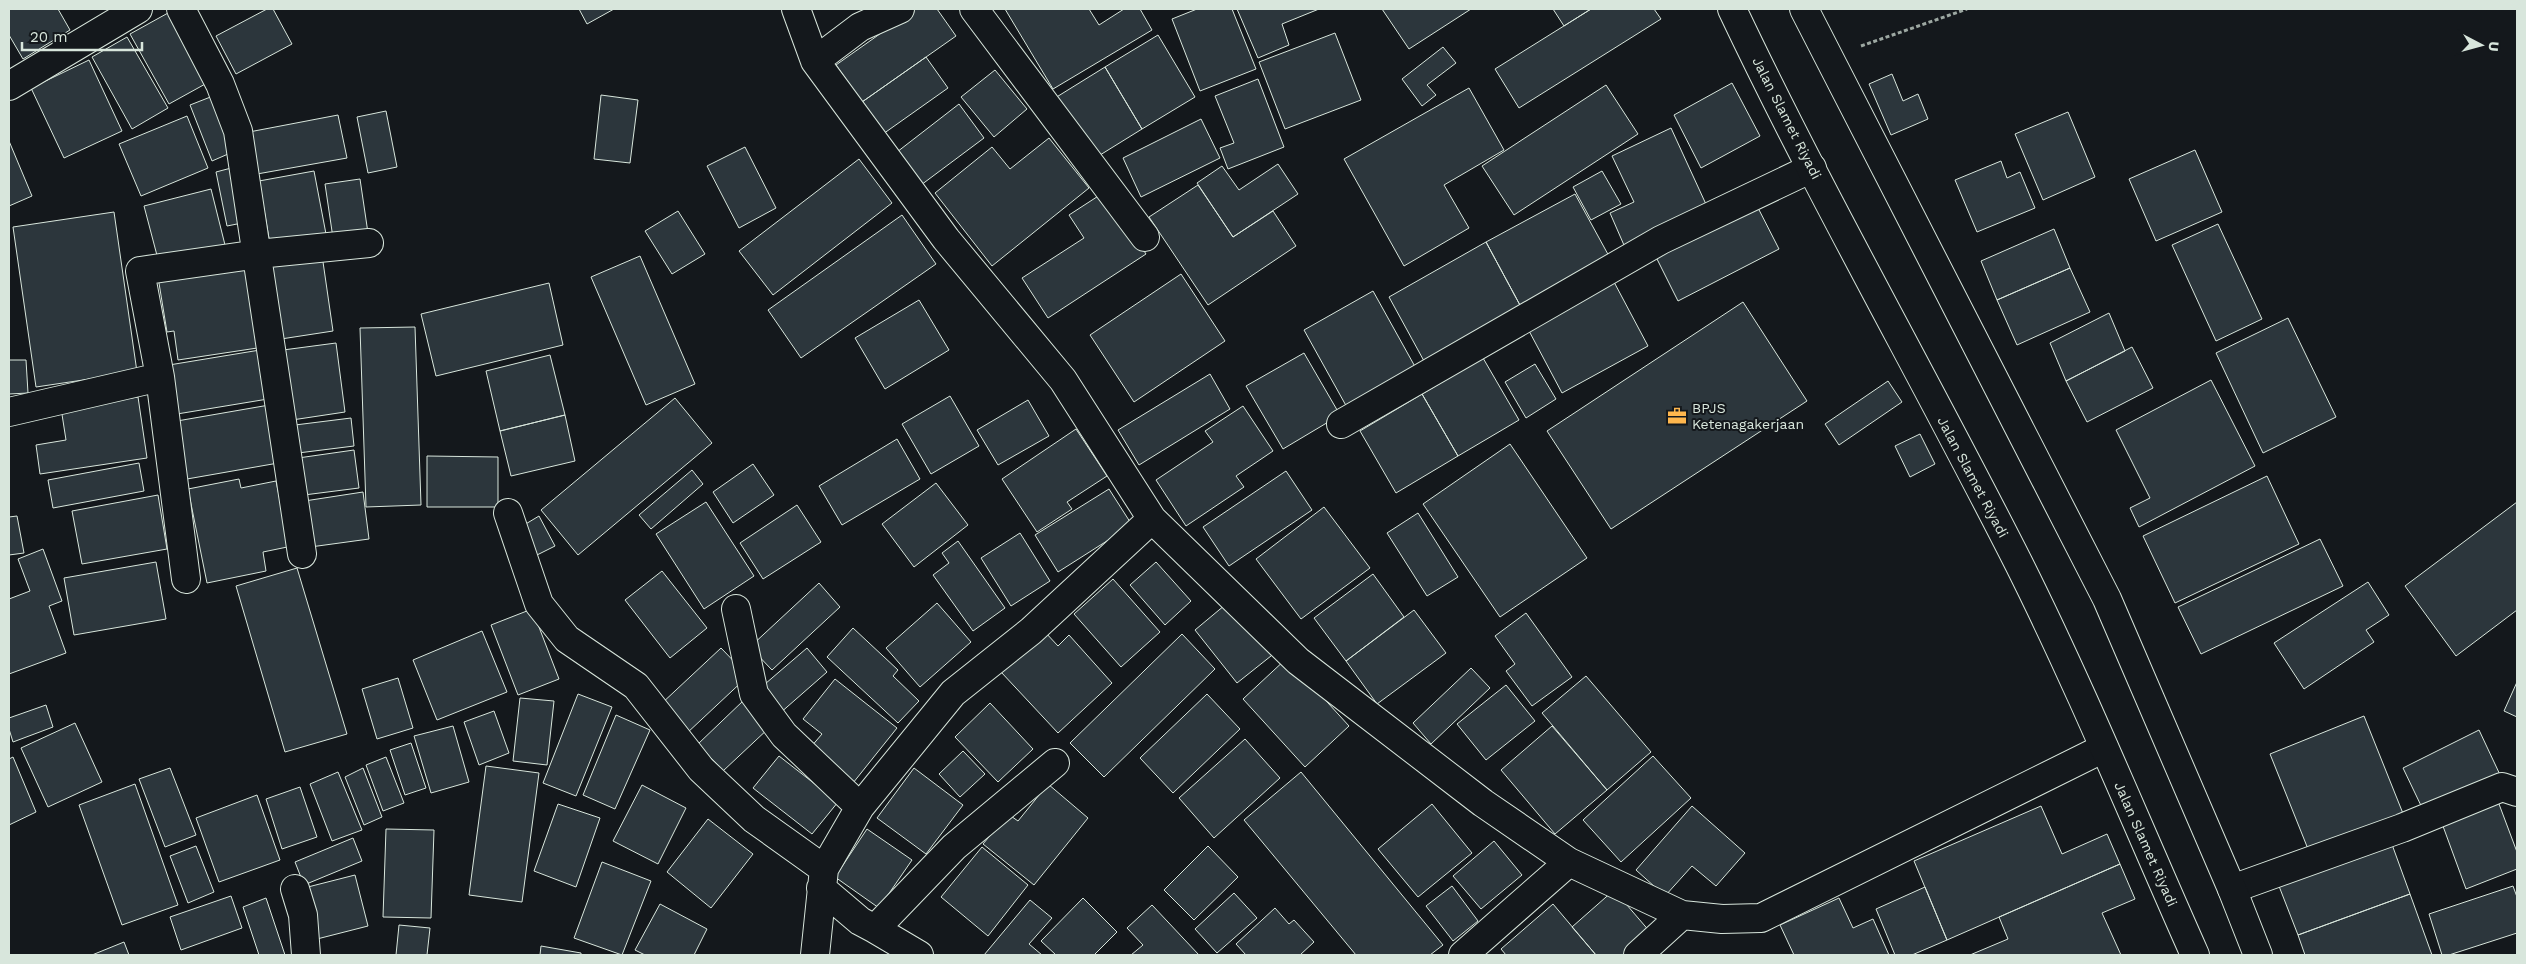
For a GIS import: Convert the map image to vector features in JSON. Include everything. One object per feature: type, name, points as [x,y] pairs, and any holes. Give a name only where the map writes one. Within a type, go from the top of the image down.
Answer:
[{"type":"street","points":[[9,86],[138,9]]},
{"type":"street","points":[[180,9],[220,84],[238,131],[302,554]]},
{"type":"street","points":[[796,9],[814,61],[946,239],[1063,380],[1152,519],[1298,661],[1482,803],[1569,862],[1682,915],[1722,919],[1761,918],[2104,748]]},
{"type":"street","points":[[814,61],[860,27],[900,9]]},
{"type":"street","points":[[974,9],[1145,237]]},
{"type":"street","name":"Jalan Slamet Riyadi","points":[[1732,9],[1812,168],[2020,566],[2104,748],[2195,955]]},
{"type":"street","points":[[1804,9],[2107,599],[2232,889],[2258,955]]},
{"type":"street","points":[[1341,424],[1661,240],[1812,168]]},
{"type":"street","points":[[186,579],[160,377],[140,271],[258,254],[369,243]]},
{"type":"street","points":[[9,412],[160,377]]},
{"type":"street","points":[[508,513],[539,604],[567,639],[636,686],[701,769],[754,819],[822,878],[860,921],[919,955]]},
{"type":"street","points":[[815,955],[822,878],[860,807],[953,694],[1031,631],[1152,519]]},
{"type":"street","points":[[736,608],[754,694],[784,735],[860,807]]},
{"type":"street","points":[[875,930],[954,847],[1055,763]]},
{"type":"street","points":[[2232,889],[2402,828],[2502,787],[2517,792]]},
{"type":"street","points":[[1463,955],[1569,862]]},
{"type":"street","points":[[295,889],[303,915],[306,955]]},
{"type":"street","points":[[1638,955],[1682,915]]},
{"type":"path","points":[[1828,58],[1967,9]]},
{"type":"building","points":[[9,9],[58,9],[70,30],[23,59],[9,35]]},
{"type":"building","points":[[267,9],[273,9],[292,44],[236,74],[216,36]]},
{"type":"building","points":[[579,9],[614,9],[587,24]]},
{"type":"building","points":[[915,9],[937,9],[956,36],[862,102],[836,65]]},
{"type":"building","points":[[1005,9],[1089,9],[1099,25],[1124,9],[1140,9],[1152,30],[1053,89]]},
{"type":"building","points":[[1197,9],[1232,9],[1256,69],[1200,91],[1172,19]]},
{"type":"building","points":[[1237,9],[1319,9],[1282,24],[1289,45],[1258,58]]},
{"type":"building","points":[[1382,9],[1471,9],[1409,49]]},
{"type":"building","points":[[1553,9],[1591,9],[1564,26]]},
{"type":"building","points":[[1591,9],[1654,9],[1661,19],[1519,108],[1495,69]]},
{"type":"building","points":[[168,13],[207,83],[169,104],[130,34]]},
{"type":"building","points":[[1335,33],[1361,100],[1285,129],[1259,62]]},
{"type":"building","points":[[1158,35],[1195,97],[1142,129],[1105,67]]},
{"type":"building","points":[[127,37],[168,108],[132,129],[92,57]]},
{"type":"building","points":[[1443,47],[1456,63],[1427,85],[1436,95],[1422,106],[1402,79]]},
{"type":"building","points":[[926,57],[948,88],[883,134],[862,102]]},
{"type":"building","points":[[89,60],[122,131],[64,158],[31,88]]},
{"type":"building","points":[[1105,67],[1142,129],[1092,160],[1055,98]]},
{"type":"building","points":[[995,70],[1027,109],[994,137],[961,97]]},
{"type":"building","points":[[1892,74],[1903,101],[1918,94],[1928,119],[1891,135],[1869,84]]},
{"type":"building","points":[[1258,79],[1284,147],[1228,169],[1220,148],[1234,143],[1215,96]]},
{"type":"building","points":[[1732,83],[1760,136],[1701,168],[1674,115]]},
{"type":"building","points":[[1606,85],[1638,134],[1514,215],[1482,166]]},
{"type":"building","points":[[1469,88],[1504,150],[1444,185],[1469,228],[1404,266],[1344,159]]},
{"type":"building","points":[[601,95],[638,100],[630,163],[594,159]]},
{"type":"building","points":[[213,96],[235,151],[212,161],[190,105]]},
{"type":"building","points":[[959,104],[984,138],[921,185],[897,152]]},
{"type":"building","points":[[386,111],[397,167],[368,173],[357,117]]},
{"type":"building","points":[[2068,112],[2095,177],[2043,200],[2015,134]]},
{"type":"building","points":[[338,115],[347,158],[257,174],[249,132]]},
{"type":"building","points":[[187,116],[208,168],[141,196],[119,144]]},
{"type":"building","points":[[1201,119],[1220,158],[1141,197],[1123,158]]},
{"type":"building","points":[[1671,128],[1710,213],[1627,252],[1610,213],[1634,202],[1612,156]]},
{"type":"building","points":[[1049,138],[1089,188],[992,266],[935,193],[992,147],[1010,169]]},
{"type":"building","points":[[9,141],[32,196],[9,206]]},
{"type":"building","points":[[745,147],[776,208],[739,228],[707,166]]},
{"type":"building","points":[[2195,150],[2222,212],[2156,241],[2129,179]]},
{"type":"building","points":[[859,159],[892,203],[773,295],[739,251]]},
{"type":"building","points":[[2001,161],[2007,178],[2020,172],[2035,208],[1977,232],[1955,180]]},
{"type":"building","points":[[1278,164],[1298,194],[1233,237],[1197,183],[1222,166],[1239,190]]},
{"type":"building","points":[[235,167],[247,222],[227,226],[216,172]]},
{"type":"building","points":[[314,171],[326,234],[270,244],[259,181]]},
{"type":"building","points":[[1602,171],[1621,204],[1591,220],[1573,187]]},
{"type":"building","points":[[360,179],[368,233],[333,238],[325,184]]},
{"type":"building","points":[[1198,185],[1233,237],[1273,211],[1296,246],[1208,305],[1149,217]]},
{"type":"building","points":[[211,189],[225,245],[159,263],[144,206]]},
{"type":"building","points":[[1106,191],[1146,254],[1048,318],[1022,278],[1084,238],[1069,215]]},
{"type":"building","points":[[1575,194],[1610,258],[1521,307],[1486,242]]},
{"type":"building","points":[[1754,200],[1779,249],[1678,301],[1653,251]]},
{"type":"building","points":[[678,211],[705,254],[672,274],[645,231]]},
{"type":"building","points":[[114,212],[137,372],[36,387],[13,227]]},
{"type":"building","points":[[902,215],[936,264],[801,358],[768,310]]},
{"type":"building","points":[[2218,224],[2262,319],[2216,341],[2172,245]]},
{"type":"building","points":[[2054,229],[2070,268],[1997,300],[1981,261]]},
{"type":"building","points":[[1486,242],[1521,307],[1424,361],[1389,297]]},
{"type":"building","points":[[322,255],[333,331],[281,339],[270,262]]},
{"type":"building","points":[[640,256],[695,384],[646,405],[591,277]]},
{"type":"building","points":[[252,264],[264,347],[178,360],[174,331],[167,332],[158,277]]},
{"type":"building","points":[[2070,268],[2090,312],[2017,345],[1997,300]]},
{"type":"building","points":[[1181,274],[1225,341],[1134,402],[1090,335]]},
{"type":"building","points":[[1614,282],[1648,346],[1562,393],[1528,329]]},
{"type":"building","points":[[549,283],[563,345],[436,376],[421,314]]},
{"type":"building","points":[[1373,291],[1418,372],[1349,411],[1304,330]]},
{"type":"building","points":[[919,300],[949,350],[885,389],[855,338]]},
{"type":"building","name":"BPJS Ketenagakerjaan","points":[[1743,302],[1807,401],[1611,529],[1547,431]]},
{"type":"building","points":[[2109,313],[2125,351],[2066,381],[2050,343]]},
{"type":"building","points":[[2288,318],[2336,417],[2263,453],[2216,353]]},
{"type":"building","points":[[415,327],[421,505],[366,507],[360,328]]},
{"type":"building","points":[[336,343],[345,412],[292,420],[283,350]]},
{"type":"building","points":[[2132,347],[2153,388],[2087,422],[2066,381]]},
{"type":"building","points":[[266,349],[274,398],[177,414],[169,365]]},
{"type":"building","points":[[1304,353],[1340,415],[1283,449],[1246,386]]},
{"type":"building","points":[[550,355],[565,415],[500,431],[486,371]]},
{"type":"building","points":[[1483,358],[1519,420],[1458,456],[1422,394]]},
{"type":"building","points":[[9,360],[26,360],[28,393],[9,394]]},
{"type":"building","points":[[1535,364],[1556,399],[1526,418],[1505,382]]},
{"type":"building","points":[[1210,374],[1230,409],[1139,465],[1118,430]]},
{"type":"building","points":[[2211,380],[2255,466],[2139,527],[2130,508],[2150,498],[2116,430]]},
{"type":"building","points":[[1888,381],[1902,402],[1839,445],[1825,424]]},
{"type":"building","points":[[1422,394],[1458,456],[1396,493],[1360,431]]},
{"type":"building","points":[[950,396],[979,446],[931,474],[902,424]]},
{"type":"building","points":[[138,397],[147,458],[40,474],[36,445],[66,440],[61,408]]},
{"type":"building","points":[[675,398],[712,443],[578,555],[541,510]]},
{"type":"building","points":[[1028,400],[1049,436],[998,465],[977,430]]},
{"type":"building","points":[[275,404],[284,462],[187,479],[177,421]]},
{"type":"building","points":[[1243,406],[1273,451],[1236,476],[1244,487],[1186,526],[1156,480],[1213,442],[1205,431]]},
{"type":"building","points":[[565,415],[575,461],[511,476],[500,431]]},
{"type":"building","points":[[351,418],[354,446],[290,454],[287,426]]},
{"type":"building","points":[[1076,429],[1107,476],[1067,502],[1072,509],[1037,532],[1002,479]]},
{"type":"building","points":[[1920,434],[1935,464],[1910,477],[1895,446]]},
{"type":"building","points":[[897,439],[920,479],[842,525],[819,486]]},
{"type":"building","points":[[1510,444],[1587,558],[1500,617],[1423,504]]},
{"type":"building","points":[[354,450],[359,488],[296,496],[291,459]]},
{"type":"building","points":[[427,456],[498,457],[498,507],[427,507]]},
{"type":"building","points":[[139,463],[144,491],[53,508],[48,480]]},
{"type":"building","points":[[753,464],[774,495],[733,523],[713,492]]},
{"type":"building","points":[[692,470],[703,484],[651,529],[639,515]]},
{"type":"building","points":[[1286,471],[1312,510],[1229,566],[1203,527]]},
{"type":"building","points":[[2267,476],[2299,544],[2175,603],[2143,536]]},
{"type":"building","points":[[239,479],[241,488],[276,481],[282,510],[297,545],[263,552],[266,571],[207,583],[188,489]]},
{"type":"building","points":[[936,483],[968,525],[914,567],[882,524]]},
{"type":"building","points":[[1109,489],[1132,525],[1058,572],[1035,535]]},
{"type":"building","points":[[363,492],[369,539],[303,548],[298,502]]},
{"type":"building","points":[[158,495],[167,549],[82,564],[72,511]]},
{"type":"building","points":[[706,502],[754,576],[704,609],[656,534]]},
{"type":"building","points":[[2517,502],[2517,610],[2456,656],[2405,586]]},
{"type":"building","points":[[797,505],[821,542],[763,579],[740,543]]},
{"type":"building","points":[[1324,507],[1370,568],[1301,619],[1256,559]]},
{"type":"building","points":[[1418,513],[1458,577],[1427,596],[1387,533]]},
{"type":"building","points":[[17,516],[24,553],[9,555],[9,517]]},
{"type":"building","points":[[539,516],[555,546],[535,556],[519,528]]},
{"type":"building","points":[[1020,533],[1050,581],[1011,606],[981,558]]},
{"type":"building","points":[[2320,539],[2343,586],[2201,654],[2178,607]]},
{"type":"building","points":[[958,541],[1005,608],[973,631],[933,575],[949,563],[942,553]]},
{"type":"building","points":[[43,549],[62,601],[49,606],[66,653],[9,674],[9,599],[30,591],[18,559]]},
{"type":"building","points":[[156,562],[166,619],[74,635],[64,578]]},
{"type":"building","points":[[1156,562],[1191,601],[1165,625],[1130,585]]},
{"type":"building","points":[[297,568],[347,734],[285,752],[236,586]]},
{"type":"building","points":[[662,571],[707,628],[670,658],[625,600]]},
{"type":"building","points":[[1373,574],[1404,617],[1346,661],[1314,618]]},
{"type":"building","points":[[1113,579],[1160,632],[1121,667],[1074,614]]},
{"type":"building","points":[[2368,582],[2389,615],[2366,630],[2374,642],[2304,689],[2274,643]]},
{"type":"building","points":[[819,583],[840,607],[772,670],[750,647]]},
{"type":"building","points":[[937,603],[971,642],[920,687],[886,648]]},
{"type":"building","points":[[1225,605],[1243,627],[1251,621],[1276,652],[1237,683],[1195,630]]},
{"type":"building","points":[[532,609],[559,679],[518,695],[491,625]]},
{"type":"building","points":[[1414,610],[1446,653],[1377,704],[1346,661]]},
{"type":"building","points":[[1526,613],[1572,677],[1532,706],[1506,671],[1515,664],[1495,636]]},
{"type":"building","points":[[853,628],[898,670],[893,676],[919,701],[898,723],[827,657]]},
{"type":"building","points":[[482,631],[507,692],[437,720],[413,660]]},
{"type":"building","points":[[1045,632],[1058,646],[1069,635],[1112,683],[1058,733],[1001,672]]},
{"type":"building","points":[[1182,634],[1215,669],[1104,777],[1070,743]]},
{"type":"building","points":[[721,648],[748,676],[686,734],[660,705]]},
{"type":"building","points":[[807,648],[827,672],[779,714],[758,690]]},
{"type":"building","points":[[1287,658],[1349,726],[1305,767],[1243,699]]},
{"type":"building","points":[[1471,668],[1490,688],[1431,744],[1413,723]]},
{"type":"building","points":[[1586,676],[1651,752],[1607,790],[1542,713]]},
{"type":"building","points":[[398,678],[413,728],[377,739],[362,689]]},
{"type":"building","points":[[835,679],[897,728],[853,783],[810,748],[822,734],[803,719]]},
{"type":"building","points":[[2517,682],[2517,717],[2504,711]]},
{"type":"building","points":[[1506,685],[1535,721],[1486,760],[1457,724]]},
{"type":"building","points":[[578,694],[612,707],[576,796],[543,783]]},
{"type":"building","points":[[1207,694],[1240,729],[1173,793],[1140,758]]},
{"type":"building","points":[[520,698],[554,701],[547,765],[513,761]]},
{"type":"building","points":[[744,700],[770,727],[723,771],[698,744]]},
{"type":"building","points":[[990,703],[1033,749],[998,782],[955,737]]},
{"type":"building","points":[[46,705],[53,727],[13,742],[9,729],[9,718]]},
{"type":"building","points":[[494,711],[509,753],[479,765],[464,722]]},
{"type":"building","points":[[616,715],[650,730],[615,809],[583,795]]},
{"type":"building","points":[[2364,716],[2404,816],[2310,854],[2270,754]]},
{"type":"building","points":[[75,723],[102,782],[48,807],[21,748]]},
{"type":"building","points":[[453,726],[469,782],[431,793],[414,736]]},
{"type":"building","points":[[1552,726],[1607,790],[1555,834],[1501,770]]},
{"type":"building","points":[[2479,730],[2502,779],[2426,816],[2403,768]]},
{"type":"building","points":[[1245,739],[1280,778],[1214,838],[1179,798]]},
{"type":"building","points":[[411,743],[426,788],[405,795],[390,750]]},
{"type":"building","points":[[963,751],[985,774],[960,797],[939,774]]},
{"type":"building","points":[[779,756],[838,802],[812,834],[753,788]]},
{"type":"building","points":[[1653,756],[1691,798],[1621,862],[1583,820]]},
{"type":"building","points":[[13,757],[36,812],[9,825],[9,759]]},
{"type":"building","points":[[386,757],[404,803],[383,811],[366,765]]},
{"type":"building","points":[[486,766],[539,773],[522,902],[469,895]]},
{"type":"building","points":[[170,768],[196,835],[165,847],[139,779]]},
{"type":"building","points":[[363,768],[382,817],[364,825],[345,777]]},
{"type":"building","points":[[914,768],[963,805],[926,854],[877,818]]},
{"type":"building","points":[[338,772],[362,830],[332,841],[310,784]]},
{"type":"building","points":[[1301,772],[1443,945],[1430,955],[1356,955],[1244,820]]},
{"type":"building","points":[[135,784],[178,905],[122,925],[79,805]]},
{"type":"building","points":[[1048,784],[1088,818],[1034,885],[983,844],[1008,814],[1018,821]]},
{"type":"building","points":[[642,785],[686,808],[658,864],[613,841]]},
{"type":"building","points":[[300,787],[317,837],[282,849],[266,799]]},
{"type":"building","points":[[257,795],[280,860],[219,882],[196,818]]},
{"type":"building","points":[[2496,796],[2517,852],[2517,869],[2466,889],[2440,818]]},
{"type":"building","points":[[558,804],[600,818],[576,887],[534,871]]},
{"type":"building","points":[[1432,804],[1472,853],[1418,897],[1378,849]]},
{"type":"building","points":[[1692,806],[1745,853],[1716,886],[1692,866],[1665,896],[1636,870]]},
{"type":"building","points":[[2041,806],[2062,854],[2107,834],[2120,864],[1947,940],[1914,861]]},
{"type":"building","points":[[708,819],[753,854],[711,908],[667,872]]},
{"type":"building","points":[[386,829],[434,830],[431,918],[383,917]]},
{"type":"building","points":[[867,829],[912,860],[879,908],[835,877]]},
{"type":"building","points":[[353,838],[362,861],[304,885],[295,862]]},
{"type":"building","points":[[2390,839],[2410,894],[2298,935],[2277,881]]},
{"type":"building","points":[[1494,841],[1522,875],[1481,909],[1453,876]]},
{"type":"building","points":[[196,846],[214,892],[188,903],[170,856]]},
{"type":"building","points":[[1208,846],[1238,877],[1194,920],[1164,890]]},
{"type":"building","points":[[982,847],[1028,885],[988,936],[941,897]]},
{"type":"building","points":[[602,862],[651,881],[622,955],[574,938]]},
{"type":"building","points":[[2120,864],[2135,899],[2102,913],[2121,955],[1970,955],[2008,939],[1999,917]]},
{"type":"building","points":[[355,875],[368,926],[317,939],[304,888]]},
{"type":"building","points":[[1452,886],[1478,921],[1453,941],[1426,906]]},
{"type":"building","points":[[2513,886],[2517,897],[2517,933],[2449,955],[2442,955],[2429,914]]},
{"type":"building","points":[[1925,887],[1947,940],[1912,955],[1895,955],[1876,909]]},
{"type":"building","points":[[1614,890],[1651,933],[1625,955],[1596,955],[1572,927]]},
{"type":"building","points":[[1234,893],[1257,918],[1217,953],[1195,929]]},
{"type":"building","points":[[2410,894],[2432,955],[2305,955],[2298,935]]},
{"type":"building","points":[[231,896],[242,928],[181,950],[170,917]]},
{"type":"building","points":[[266,898],[285,955],[259,955],[243,907]]},
{"type":"building","points":[[1083,898],[1117,932],[1094,955],[1056,955],[1041,941]]},
{"type":"building","points":[[1839,898],[1853,928],[1873,919],[1889,955],[1794,955],[1780,925]]},
{"type":"building","points":[[1030,900],[1052,918],[1029,944],[1042,955],[984,955]]},
{"type":"building","points":[[660,904],[707,929],[694,955],[645,955],[635,950]]},
{"type":"building","points":[[1553,904],[1596,955],[1506,955],[1501,949]]},
{"type":"building","points":[[1152,905],[1199,955],[1131,955],[1143,945],[1127,928]]},
{"type":"building","points":[[1275,908],[1289,924],[1294,920],[1314,942],[1300,955],[1246,955],[1236,944]]},
{"type":"building","points":[[399,925],[430,928],[427,955],[396,955]]},
{"type":"building","points":[[124,942],[129,955],[92,955]]},
{"type":"building","points":[[541,946],[581,953],[581,955],[540,955]]},
{"type":"place","name":"BPJS Ketenagakerjaan","points":[[1677,416]]}]
